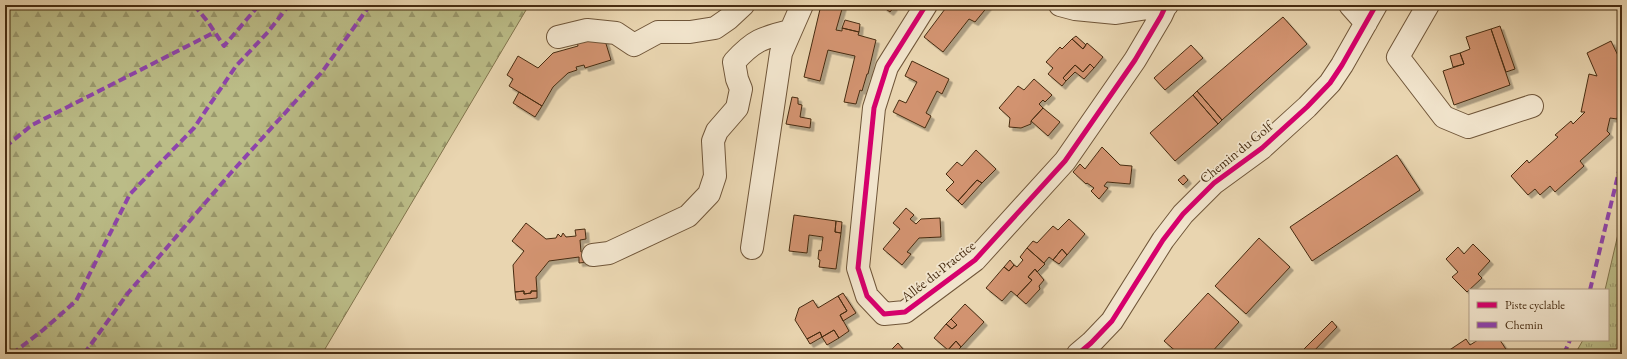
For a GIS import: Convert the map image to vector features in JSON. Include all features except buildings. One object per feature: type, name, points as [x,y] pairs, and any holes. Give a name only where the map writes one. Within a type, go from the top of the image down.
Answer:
[{"type":"street","points":[[558,37],[586,30],[609,32],[616,33],[634,45],[658,32],[690,32],[716,28],[743,5]]},
{"type":"street","points":[[752,248],[781,53],[802,5]]},
{"type":"street","name":"Allée du Practice","points":[[926,5],[887,67],[874,108],[858,268],[867,296],[884,314],[905,312],[975,260],[1064,161],[1135,60],[1166,5]]},
{"type":"street","points":[[1060,5],[1075,9],[1116,13],[1166,5]]},
{"type":"street","points":[[1350,5],[1371,14]]},
{"type":"street","points":[[1428,5],[1398,57],[1444,118],[1468,127],[1532,106]]},
{"type":"street","name":"Chemin du Golf","points":[[1090,350],[1112,321],[1163,240],[1183,214],[1214,183],[1262,148],[1308,108],[1330,83],[1371,14]]},
{"type":"street","points":[[593,255],[609,253],[688,216],[708,194],[715,176],[713,141],[718,131],[737,108],[741,89],[737,79],[734,62],[747,48],[765,37],[790,31]]},
{"type":"green space","points":[[5,5],[529,5],[322,354],[5,354]]},
{"type":"green space","points":[[1622,217],[1622,354],[1575,354],[1582,341],[1609,341],[1609,289],[1605,289]]},
{"type":"marked path","points":[[194,5],[208,22],[224,46],[259,5]]},
{"type":"marked path","points":[[12,354],[43,330],[76,301],[130,194],[194,128],[236,66],[268,32],[289,5]]},
{"type":"marked path","points":[[84,354],[128,293],[229,175],[322,72],[370,5]]},
{"type":"marked path","points":[[5,147],[32,125],[215,32]]},
{"type":"marked path","points":[[1590,289],[1622,159]]},
{"type":"marked path","points":[[1564,354],[1570,341]]},
{"type":"cycle path","points":[[926,5],[887,67],[874,108],[858,268],[867,296],[884,314],[905,312],[975,260],[1065,161],[1135,60],[1166,5]]},
{"type":"cycle path","points":[[1078,354],[1112,321],[1163,240],[1183,214],[1214,183],[1262,148],[1307,107],[1330,83],[1376,5]]}]
